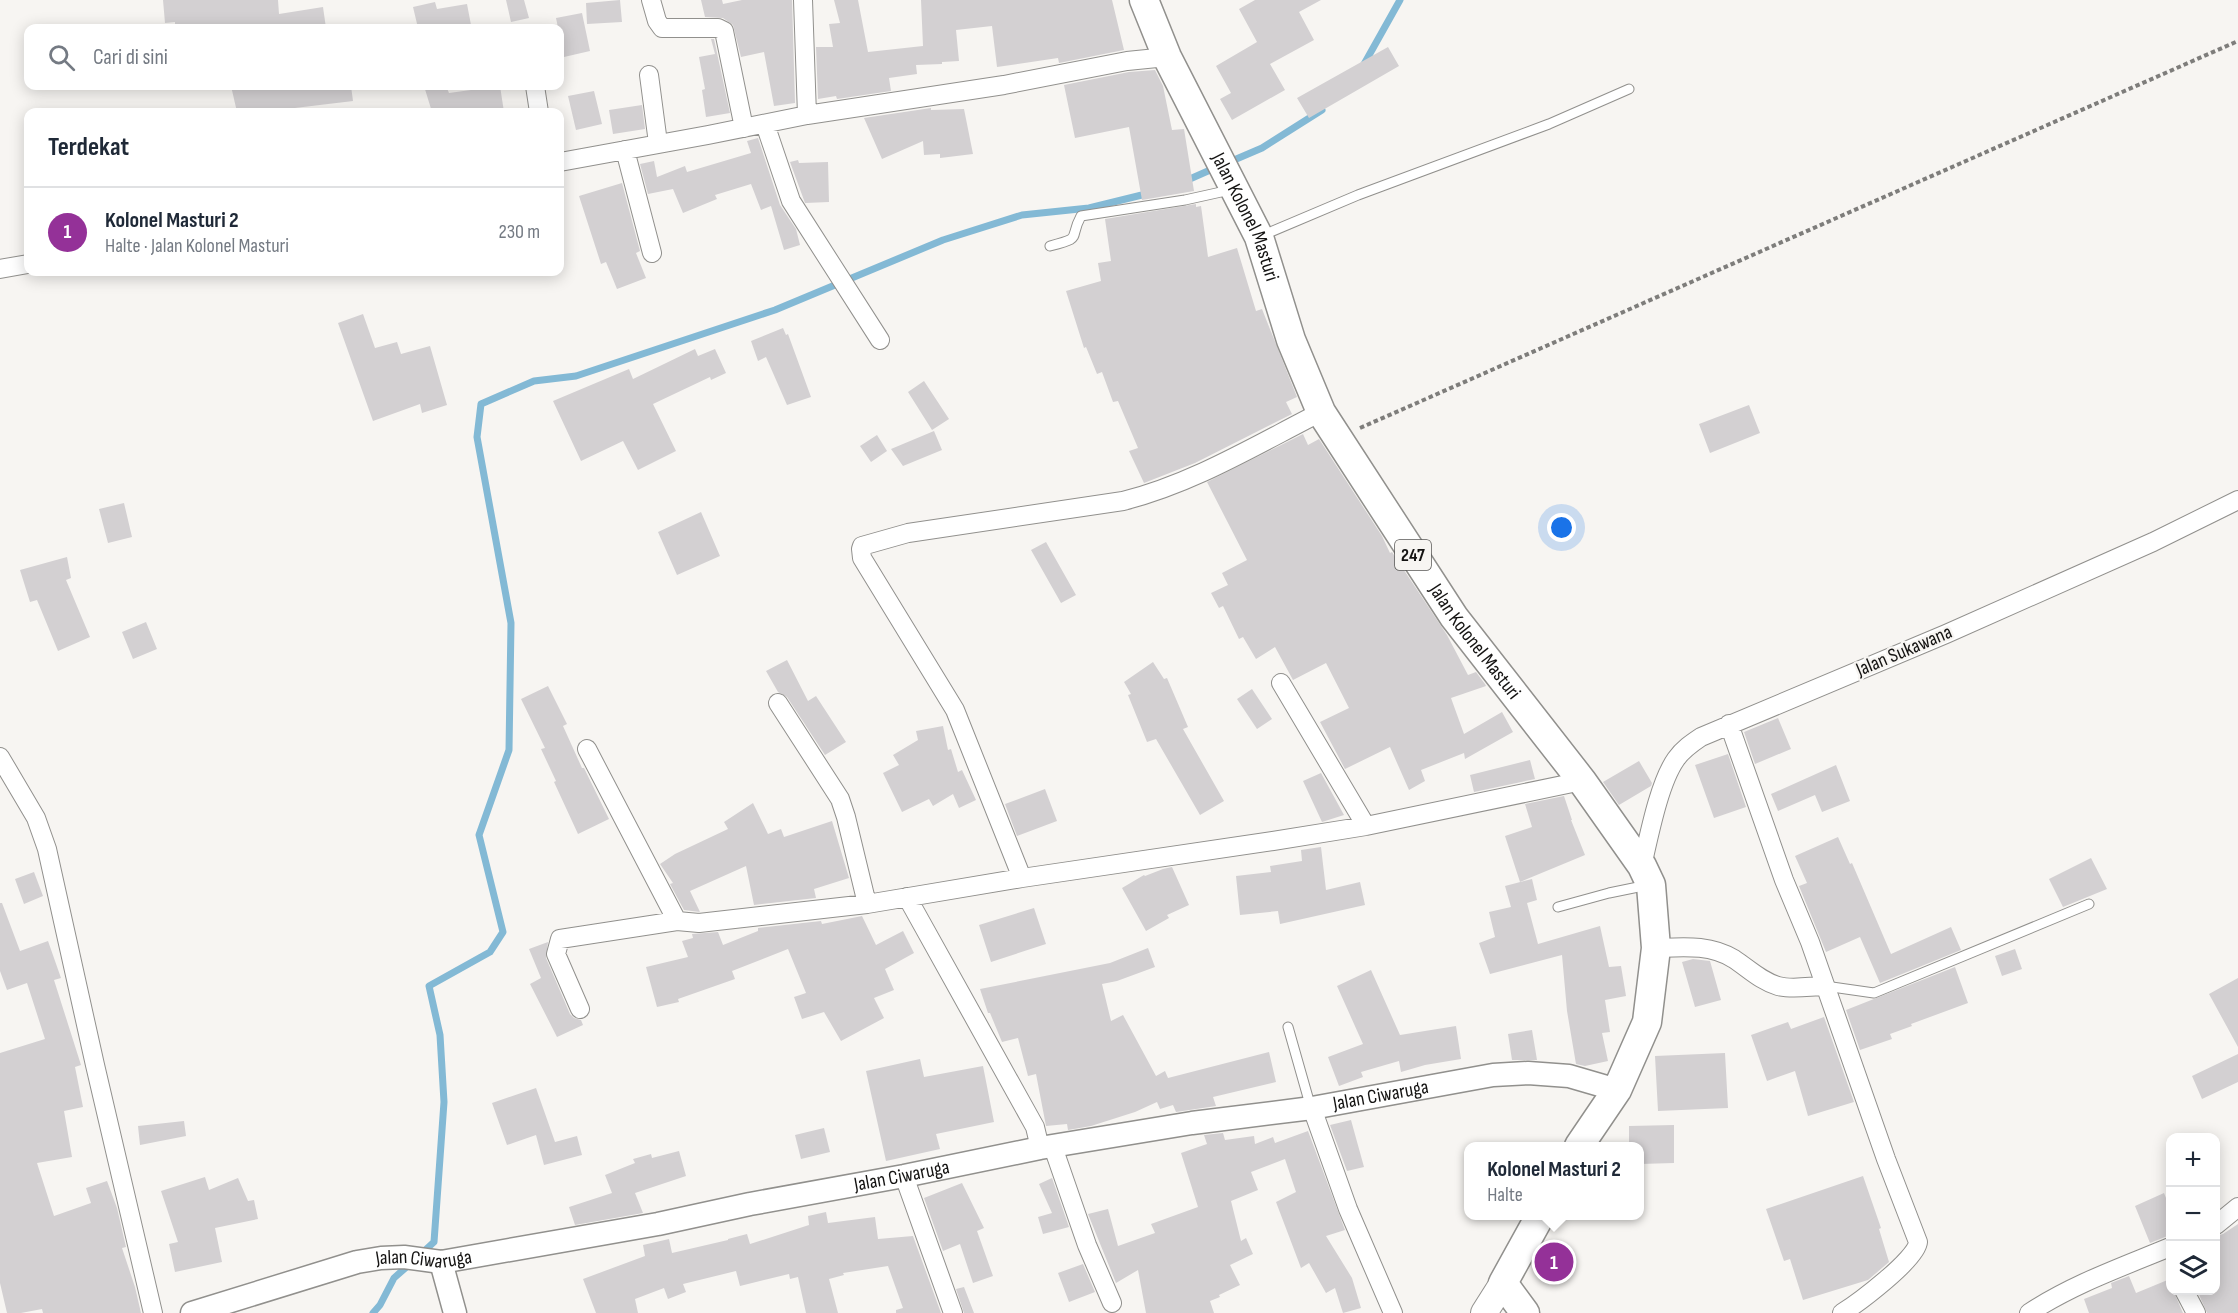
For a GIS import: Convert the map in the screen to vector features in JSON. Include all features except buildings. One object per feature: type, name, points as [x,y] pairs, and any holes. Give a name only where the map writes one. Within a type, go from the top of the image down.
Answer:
[{"type":"main road","name":"Jalan Kolonel Masturi","points":[[1144,0],[1167,57],[1259,237],[1290,340],[1321,412],[1454,617],[1582,781],[1647,875]]},
{"type":"main road","points":[[1582,1142],[1617,1090],[1647,1022],[1656,948],[1647,875]]},
{"type":"main road","points":[[1484,1313],[1537,1220]]},
{"type":"main road","points":[[1503,1283],[1525,1313]]},
{"type":"street","points":[[651,0],[657,21],[663,28],[718,28],[724,31],[744,128]]},
{"type":"street","points":[[803,0],[807,115]]},
{"type":"street","points":[[564,161],[807,115],[1004,85],[1127,61],[1167,57]]},
{"type":"street","points":[[650,75],[658,143]]},
{"type":"street","points":[[536,90],[538,108]]},
{"type":"street","points":[[765,124],[791,201],[880,340]]},
{"type":"street","points":[[625,150],[652,252]]},
{"type":"street","points":[[0,269],[24,265]]},
{"type":"street","points":[[1022,878],[955,710],[862,558],[862,546],[908,533],[1123,501],[1145,495],[1202,473],[1321,412]]},
{"type":"street","name":"Jalan Sukawana","points":[[1647,875],[1659,803],[1675,760],[1691,744],[1729,724],[1957,629],[2152,542],[2238,500]]},
{"type":"street","points":[[1281,683],[1366,826]]},
{"type":"street","points":[[778,703],[840,799],[867,904]]},
{"type":"street","points":[[1729,724],[1918,1242],[1916,1251],[1900,1267],[1842,1313]]},
{"type":"street","points":[[587,749],[678,921]]},
{"type":"street","points":[[3,767],[36,818],[47,849],[94,1065],[153,1313]]},
{"type":"street","points":[[580,1009],[556,954],[560,939],[678,921],[699,923],[867,904],[1366,826],[1582,781]]},
{"type":"street","points":[[907,897],[1046,1147],[1112,1303]]},
{"type":"street","points":[[1656,948],[1695,946],[1716,951],[1733,959],[1761,979],[1780,987],[1825,986]]},
{"type":"street","name":"Jalan Ciwaruga","points":[[192,1313],[357,1262],[404,1257],[441,1262],[658,1224],[1046,1147],[1192,1123],[1312,1108],[1504,1074],[1569,1076],[1617,1090]]},
{"type":"street","points":[[1312,1108],[1348,1209],[1393,1313]]},
{"type":"street","points":[[904,1176],[953,1313]]},
{"type":"street","points":[[2220,1222],[2238,1207]]},
{"type":"street","points":[[2029,1313],[2051,1299],[2096,1277],[2166,1255]]},
{"type":"street","points":[[441,1262],[455,1313]]},
{"type":"street","points":[[2187,1295],[2196,1313]]},
{"type":"lane","points":[[1259,237],[1358,195],[1549,124],[1629,89]]},
{"type":"lane","points":[[1050,246],[1075,237],[1081,216],[1185,200],[1236,189]]},
{"type":"lane","points":[[1558,907],[1610,893],[1647,875]]},
{"type":"lane","points":[[1825,986],[1874,993],[2089,904]]},
{"type":"lane","points":[[1288,1027],[1312,1108]]},
{"type":"path","points":[[1336,438],[2238,41]]},
{"type":"waterway","points":[[1363,66],[1400,0]]},
{"type":"waterway","points":[[1227,163],[1262,148],[1322,110]]},
{"type":"waterway","points":[[1183,182],[1217,167]]},
{"type":"waterway","points":[[421,1254],[434,1242],[444,1102],[440,1035],[429,986],[490,952],[503,932],[479,835],[509,750],[511,623],[477,437],[481,404],[534,381],[576,376],[775,310],[943,240],[1022,215],[1089,208],[1150,193]]},
{"type":"waterway","points":[[373,1313],[380,1305],[394,1278],[411,1263]]},
{"type":"place","name":"Kolonel Masturi 2","points":[[1554,1262]]}]
